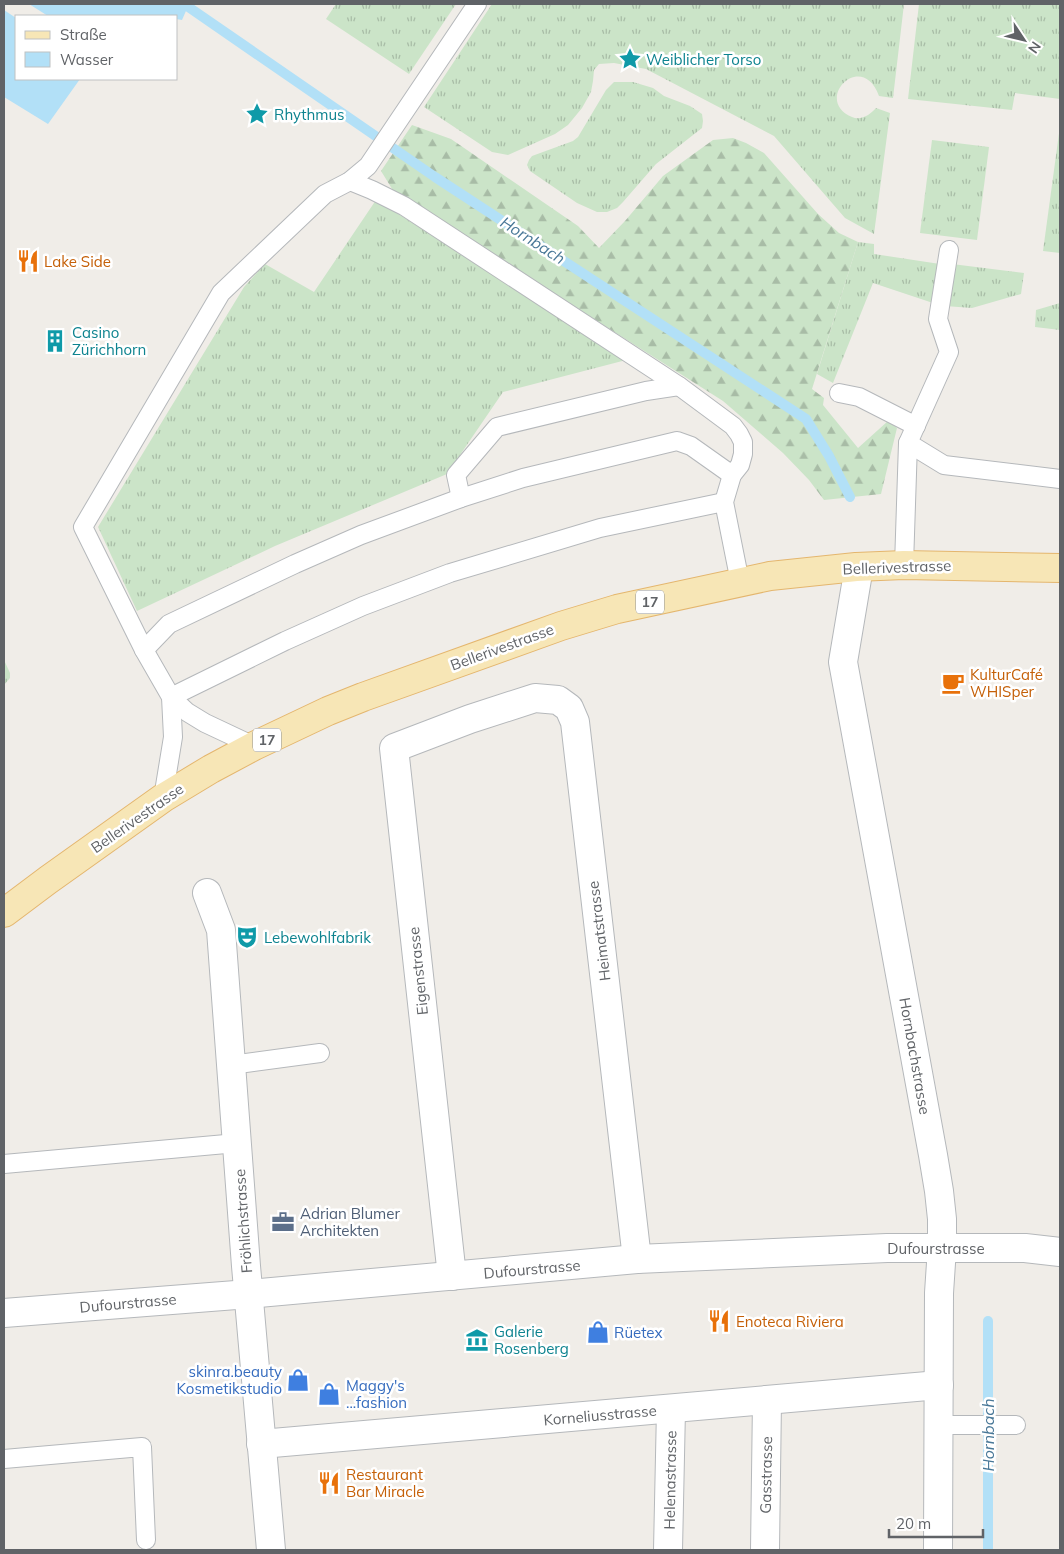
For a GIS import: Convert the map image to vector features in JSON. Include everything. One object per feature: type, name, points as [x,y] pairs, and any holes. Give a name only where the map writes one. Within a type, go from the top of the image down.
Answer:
[{"type":"main road","name":"Bellerivestrasse","points":[[4,913],[163,798],[254,746],[328,711],[363,697],[561,626],[617,609],[770,576],[859,567],[904,565],[1060,568]]},
{"type":"street","name":"Hornbachstrasse","points":[[859,567],[843,662],[938,1182],[942,1219],[939,1294],[938,1550]]},
{"type":"street","name":"Heimatstrasse","points":[[470,719],[535,698],[558,700],[569,708],[575,722],[637,1260]]},
{"type":"street","name":"Eigenstrasse","points":[[452,1276],[394,748],[470,719]]},
{"type":"street","name":"Fröhlichstrasse","points":[[207,893],[221,930],[271,1550]]},
{"type":"street","name":"Dufourstrasse","points":[[4,1313],[249,1294],[637,1260],[887,1248],[1025,1248],[1060,1252]]},
{"type":"street","name":"Korneliusstrasse","points":[[261,1444],[939,1385]]},
{"type":"street","name":"Gasstrasse","points":[[765,1550],[767,1400]]},
{"type":"street","name":"Helenastrasse","points":[[668,1550],[671,1409]]},
{"type":"lane","points":[[254,746],[205,724],[187,712],[171,697],[144,650],[83,527],[221,293],[326,194],[350,181],[368,166],[477,4]]},
{"type":"lane","points":[[350,181],[404,206],[679,386],[733,426],[744,442],[743,454],[740,465],[732,475],[724,502],[740,582]]},
{"type":"lane","points":[[904,565],[908,443],[949,352],[938,319],[949,250]]},
{"type":"lane","points":[[461,498],[456,475],[497,428],[646,391],[679,386]]},
{"type":"lane","points":[[839,393],[859,398],[916,426]]},
{"type":"lane","points":[[144,650],[169,624],[295,564],[361,535],[461,498],[523,478],[677,441],[691,446],[732,475]]},
{"type":"lane","points":[[908,443],[944,465],[1060,479]]},
{"type":"lane","points":[[171,697],[285,641],[363,606],[450,573],[600,528],[724,502]]},
{"type":"lane","points":[[163,798],[173,738],[171,697]]},
{"type":"lane","points":[[231,1065],[320,1053]]},
{"type":"lane","points":[[4,1164],[237,1143]]},
{"type":"lane","points":[[939,1425],[1009,1426]]},
{"type":"lane","points":[[4,1459],[142,1447],[146,1540]]},
{"type":"green space","points":[[336,4],[456,4],[409,74],[326,19]]},
{"type":"green space","points":[[492,4],[904,4],[893,98],[879,96],[871,83],[862,77],[852,78],[844,82],[838,90],[837,100],[841,109],[852,117],[866,116],[876,108],[890,113],[874,234],[845,218],[774,136],[646,69],[614,63],[599,64],[594,70],[591,92],[582,108],[568,125],[555,134],[508,155],[492,152],[424,107]]},
{"type":"green space","points":[[919,4],[1060,4],[1060,99],[1015,93],[1012,110],[908,99]]},
{"type":"green space","points":[[614,82],[633,82],[653,88],[664,96],[690,106],[702,114],[703,121],[702,128],[656,164],[617,208],[607,212],[597,212],[577,203],[530,171],[527,165],[532,156],[573,141],[578,137],[606,90]]},
{"type":"green space","points":[[412,125],[451,139],[578,226],[599,248],[663,176],[713,140],[733,138],[764,153],[818,214],[839,233],[858,242],[812,389],[824,398],[823,405],[858,448],[888,421],[897,428],[881,494],[824,500],[809,480],[783,453],[723,401],[394,192],[381,171]]},
{"type":"green space","points":[[1060,126],[1060,253],[1043,251]]},
{"type":"green space","points":[[932,140],[989,147],[977,240],[920,233]]},
{"type":"green space","points":[[376,200],[630,359],[503,392],[447,474],[275,546],[137,611],[98,527],[244,287],[265,264],[314,292]]},
{"type":"green space","points":[[858,242],[874,244],[874,254],[940,264],[933,303],[873,283],[833,383],[817,374]]},
{"type":"green space","points":[[952,264],[1024,273],[1021,294],[972,308],[945,306]]},
{"type":"green space","points":[[1060,303],[1060,330],[1035,327],[1036,310]]},
{"type":"green space","points":[[4,660],[10,673],[10,678],[4,685]]},
{"type":"water","points":[[4,4],[189,4],[182,20],[178,19],[178,15],[15,15],[15,80],[79,80],[48,124],[4,97]]},
{"type":"pier","points":[[4,4],[29,4],[46,15],[15,15],[15,17],[4,10]]},
{"type":"waterway","name":"Hornbach","points":[[184,4],[435,177],[806,419],[829,456],[850,497]]},
{"type":"waterway","name":"Hornbach","points":[[988,1321],[988,1550]]},
{"type":"place","name":"Weiblicher Torso","points":[[630,59]]},
{"type":"place","name":"Rhythmus","points":[[257,114]]},
{"type":"place","name":"Lake Side","points":[[28,261]]},
{"type":"place","name":"Casino Zürichhorn","points":[[55,341]]},
{"type":"place","name":"KulturCafé WHISper","points":[[953,683]]},
{"type":"place","name":"Lebewohlfabrik","points":[[247,937]]},
{"type":"place","name":"Adrian Blumer Architekten","points":[[283,1222]]},
{"type":"place","name":"Enoteca Riviera","points":[[719,1321]]},
{"type":"place","name":"Rüetex","points":[[598,1332]]},
{"type":"place","name":"Galerie Rosenberg","points":[[477,1340]]},
{"type":"place","name":"skinra.beauty Kosmetikstudio","points":[[298,1380]]},
{"type":"place","name":"Maggy's ...fashion","points":[[329,1394]]},
{"type":"place","name":"Restaurant Bar Miracle","points":[[329,1483]]}]
